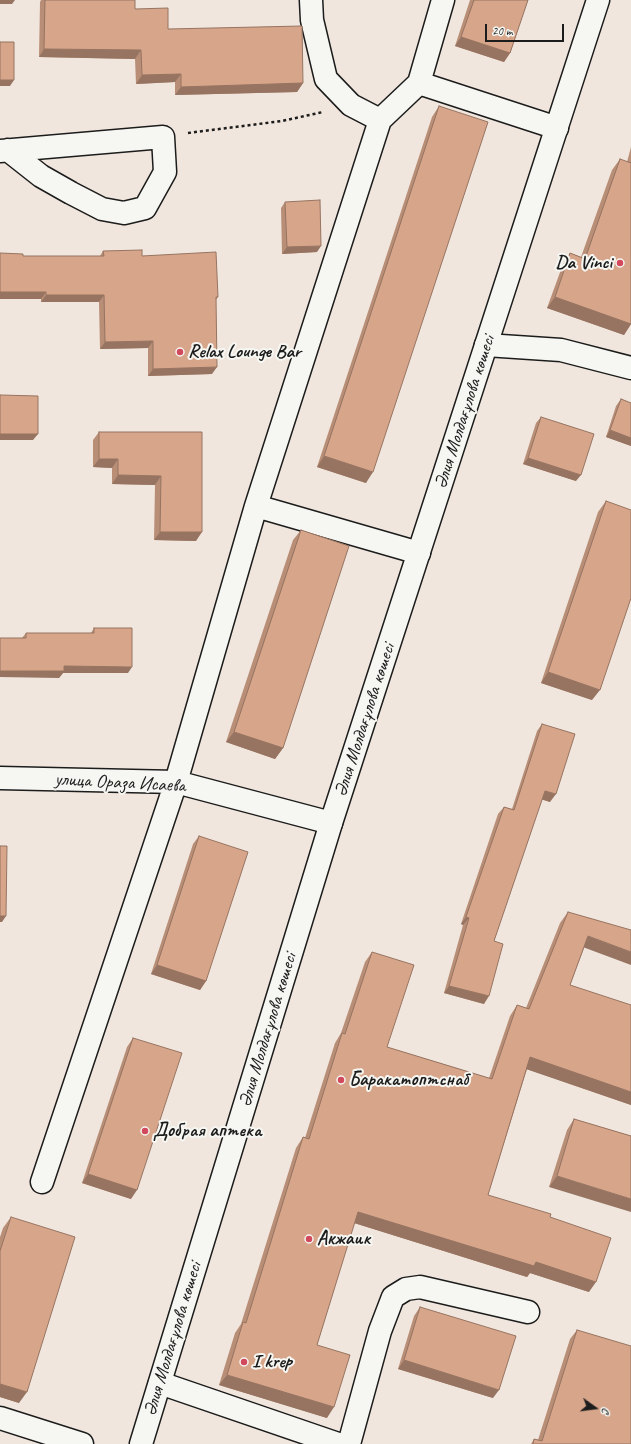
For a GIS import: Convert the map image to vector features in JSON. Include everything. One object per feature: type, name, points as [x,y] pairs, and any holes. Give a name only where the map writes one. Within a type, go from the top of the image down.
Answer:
[{"type":"main road","points":[[311,0],[312,20],[326,79],[351,106],[380,120]]},
{"type":"main road","points":[[42,1182],[176,782],[256,506],[380,120],[419,83],[443,0]]},
{"type":"main road","name":"Әлия Молдағұлова көшесі","points":[[141,1444],[332,823],[598,0]]},
{"type":"main road","points":[[419,83],[557,128]]},
{"type":"main road","points":[[163,137],[165,172],[145,208],[124,213],[102,209],[71,193],[41,176],[4,150],[163,137]]},
{"type":"main road","points":[[486,345],[561,350],[631,368]]},
{"type":"main road","points":[[256,506],[419,553]]},
{"type":"main road","name":"улица Ораза Исаева","points":[[0,778],[176,782],[332,823]]},
{"type":"main road","points":[[349,1444],[380,1331],[393,1298],[406,1289],[420,1287],[528,1312]]},
{"type":"main road","points":[[160,1383],[338,1444]]},
{"type":"main road","points":[[0,1418],[82,1444]]},
{"type":"path","points":[[163,137],[282,121],[351,106]]},
{"type":"building","points":[[45,0],[135,0],[135,9],[168,8],[168,29],[302,26],[303,83],[181,87],[181,74],[142,75],[141,50],[44,49]]},
{"type":"building","points":[[474,0],[528,0],[510,53],[461,37]]},
{"type":"building","points":[[0,42],[14,42],[14,80],[0,80]]},
{"type":"building","points":[[439,106],[488,122],[373,472],[324,456]]},
{"type":"building","points":[[620,159],[631,163],[631,324],[555,297],[570,253],[585,259]]},
{"type":"building","points":[[320,200],[321,246],[287,247],[285,202]]},
{"type":"building","points":[[142,250],[142,256],[216,252],[218,297],[216,297],[217,367],[153,369],[153,341],[105,342],[104,295],[46,295],[46,292],[0,292],[0,253],[23,254],[23,256],[104,256],[103,251]]},
{"type":"building","points":[[0,395],[38,396],[38,434],[0,434]]},
{"type":"building","points":[[621,399],[631,403],[631,438],[610,430]]},
{"type":"building","points":[[541,417],[594,434],[581,475],[528,458]]},
{"type":"building","points":[[99,432],[202,432],[202,532],[160,532],[161,476],[118,475],[118,459],[99,459]]},
{"type":"building","points":[[606,501],[631,510],[631,598],[600,690],[548,672]]},
{"type":"building","points":[[301,530],[349,546],[283,748],[234,732]]},
{"type":"building","points":[[94,628],[132,628],[132,667],[64,666],[64,671],[0,671],[0,638],[26,638],[26,633],[94,633]]},
{"type":"building","points":[[542,724],[575,734],[556,794],[545,791],[494,941],[503,944],[489,996],[449,986],[469,918],[466,917],[504,807],[514,810]]},
{"type":"building","points":[[199,836],[248,852],[206,981],[157,965]]},
{"type":"building","points":[[0,846],[7,846],[6,916],[0,916]]},
{"type":"building","points":[[568,912],[631,930],[631,952],[588,936],[570,985],[631,1005],[631,1092],[530,1057],[488,1195],[551,1214],[550,1217],[611,1238],[596,1282],[536,1262],[534,1266],[358,1212],[317,1345],[350,1355],[334,1407],[227,1375],[243,1322],[246,1323],[303,1137],[309,1139],[342,1033],[345,1034],[372,952],[414,965],[387,1047],[492,1079],[517,1005],[529,1009]]},
{"type":"building","points":[[133,1038],[182,1053],[137,1190],[88,1174]]},
{"type":"building","points":[[574,1119],[631,1136],[631,1199],[557,1176]]},
{"type":"building","points":[[11,1217],[75,1237],[27,1392],[0,1384],[0,1251]]},
{"type":"building","points":[[420,1307],[516,1336],[499,1390],[404,1360]]},
{"type":"building","points":[[577,1330],[631,1346],[631,1444],[533,1444],[534,1439],[542,1441]]},
{"type":"place","name":"Da Vinci","points":[[620,263]]},
{"type":"place","name":"Relax Lounge Bar","points":[[180,352]]},
{"type":"place","name":"Баракатоптснаб","points":[[341,1080]]},
{"type":"place","name":"Добрая аптека","points":[[145,1131]]},
{"type":"place","name":"Акжаик","points":[[309,1239]]},
{"type":"place","name":"I krep","points":[[244,1362]]}]
